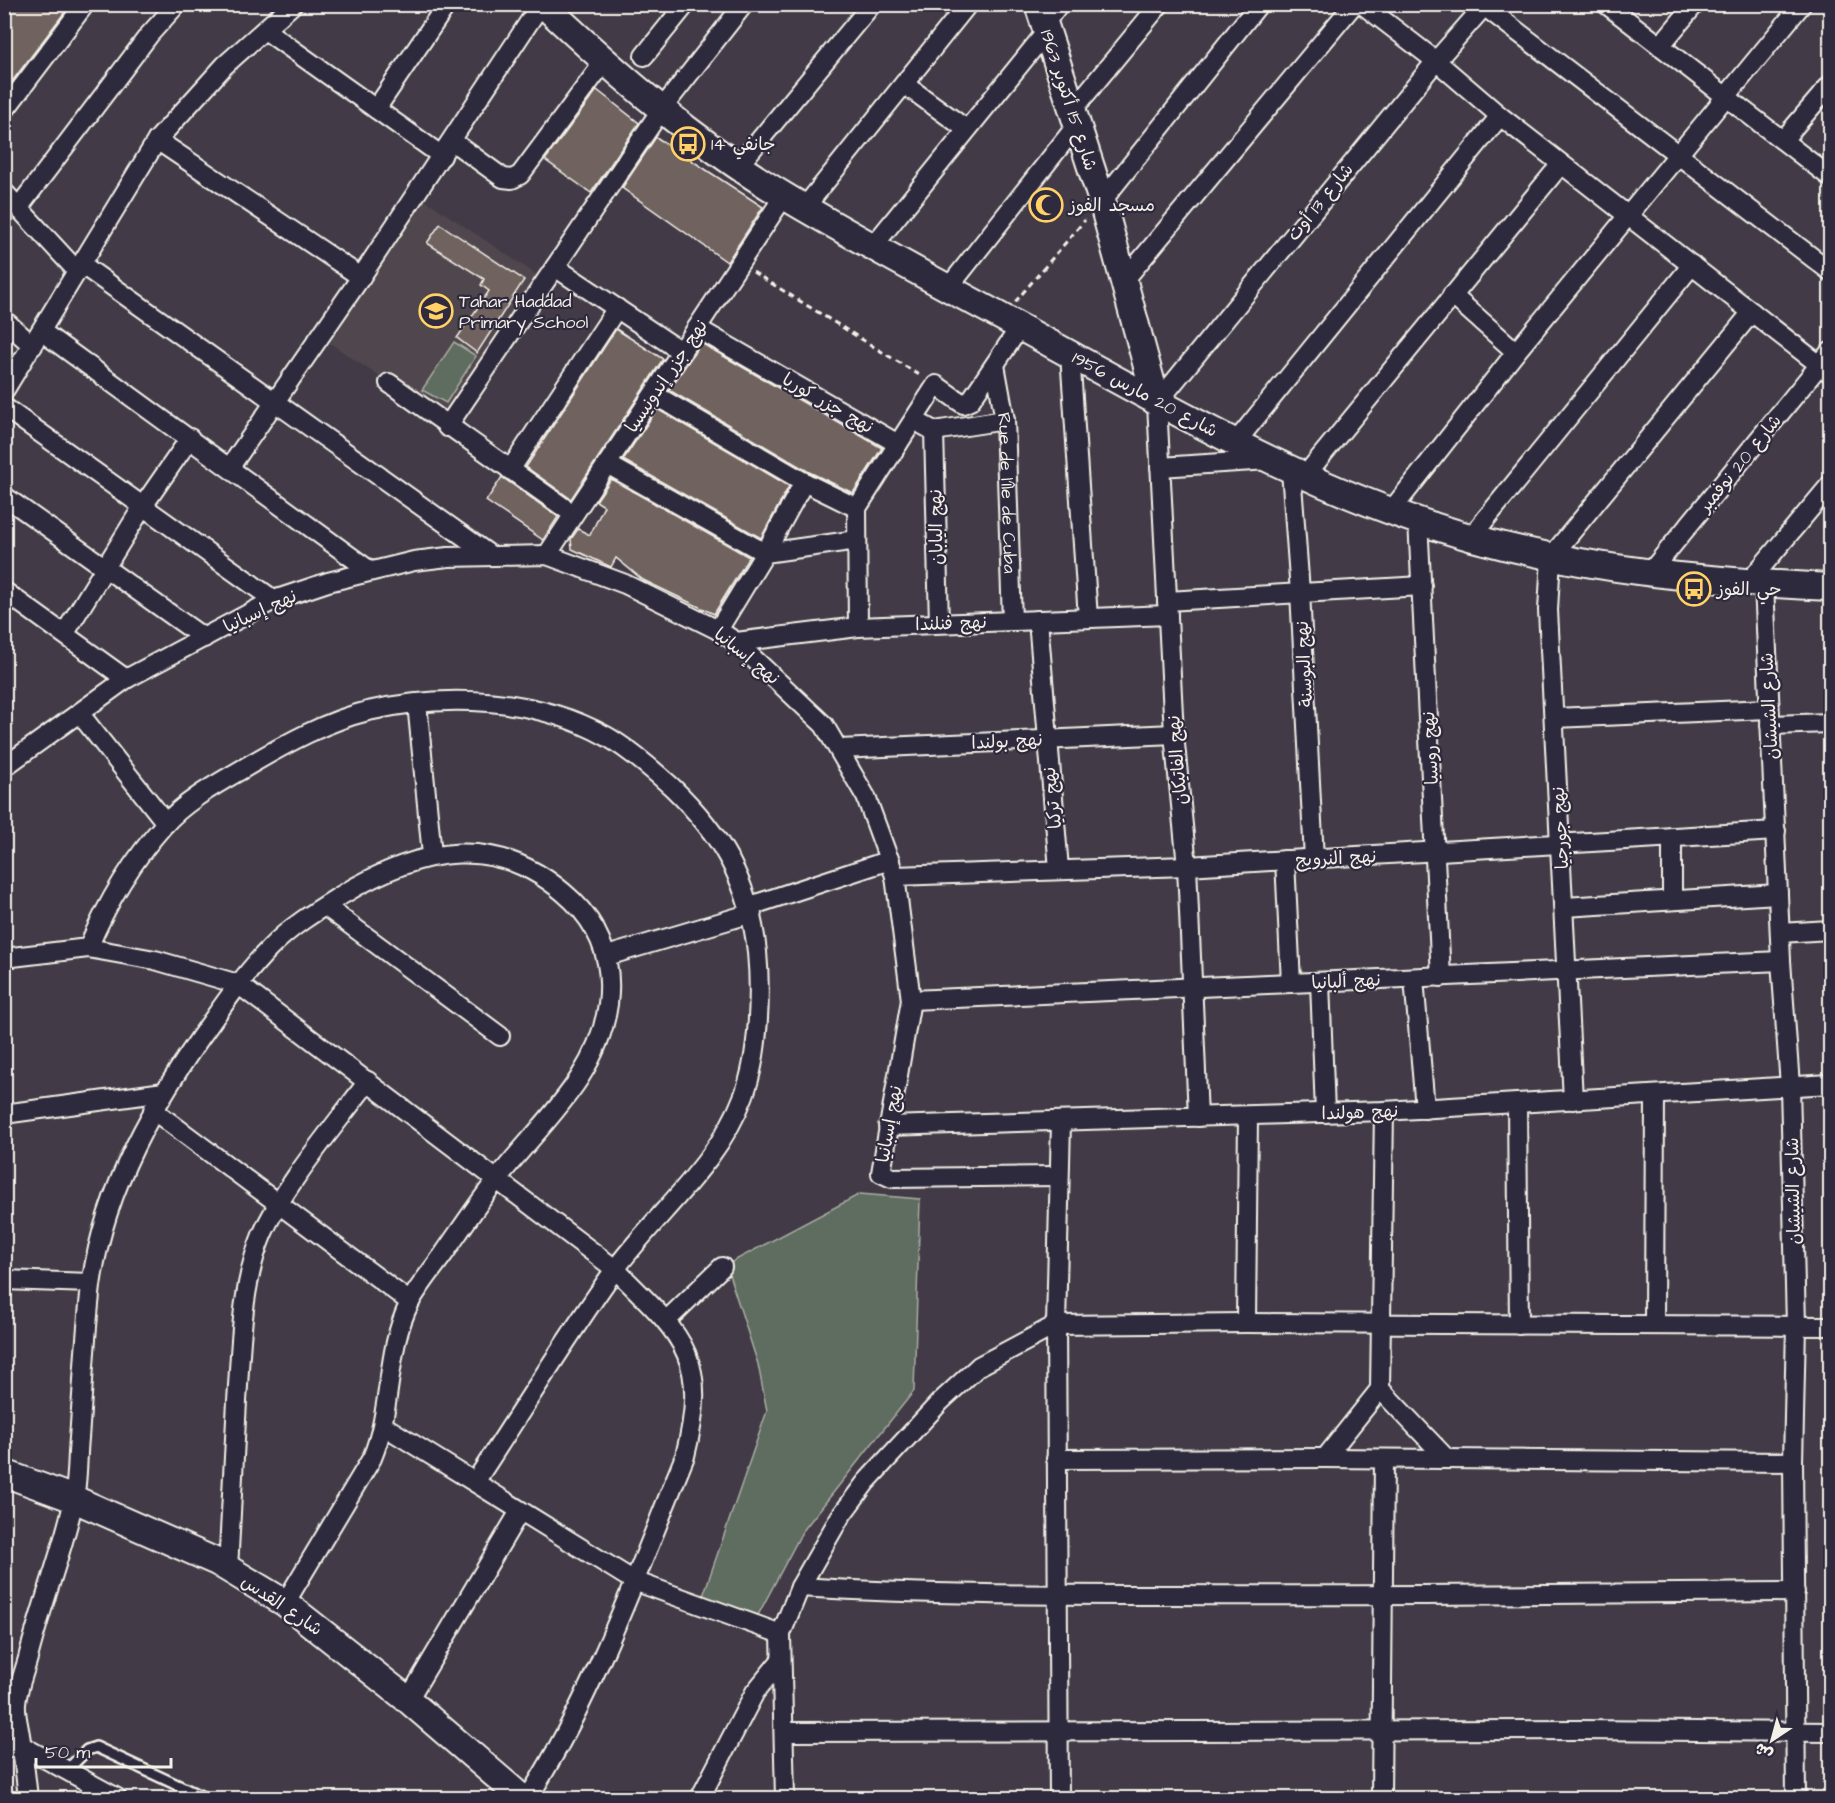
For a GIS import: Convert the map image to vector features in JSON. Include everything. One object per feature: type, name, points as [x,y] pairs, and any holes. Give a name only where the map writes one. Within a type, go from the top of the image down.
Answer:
[{"type":"street","points":[[4,111],[85,4]]},
{"type":"street","points":[[19,207],[149,35],[177,4]]},
{"type":"street","points":[[4,391],[157,140],[209,81],[293,4]]},
{"type":"street","points":[[376,109],[447,4]]},
{"type":"street","points":[[230,467],[361,277],[542,4]]},
{"type":"street","name":"شارع 20 مارس 1956","points":[[542,4],[604,62],[661,110],[794,202],[1157,403],[1288,469],[1391,511],[1472,537],[1551,557],[1648,575],[1756,584],[1830,587]]},
{"type":"street","points":[[644,56],[686,4]]},
{"type":"street","points":[[739,165],[872,4]]},
{"type":"street","name":"نهج جزر إندونيسيا","points":[[547,555],[741,264],[794,202],[904,84],[968,4]]},
{"type":"street","points":[[949,287],[1160,4]]},
{"type":"street","points":[[1102,201],[1259,4]]},
{"type":"street","points":[[1122,283],[1354,4]]},
{"type":"street","points":[[1362,4],[1436,61],[1500,116],[1752,312],[1827,363]]},
{"type":"street","points":[[1606,4],[1830,177]]},
{"type":"street","points":[[1660,46],[1695,4]]},
{"type":"street","points":[[1391,511],[1516,352],[1802,4]]},
{"type":"street","points":[[1485,5],[1830,271]]},
{"type":"street","name":"شارع 13 أوت","points":[[1157,403],[1436,61],[1485,5]]},
{"type":"street","points":[[447,427],[661,110],[739,6]]},
{"type":"street","points":[[874,245],[966,129],[1047,16]]},
{"type":"street","name":"شارع 15 أكتوبر 1963","points":[[1047,16],[1074,118],[1102,201],[1122,283],[1157,403]]},
{"type":"street","points":[[265,30],[376,109],[502,178],[512,179],[520,175],[604,62]]},
{"type":"street","points":[[904,84],[966,129]]},
{"type":"street","points":[[1783,140],[1830,85]]},
{"type":"street","points":[[1236,442],[1500,116]]},
{"type":"street","points":[[157,140],[361,277]]},
{"type":"street","points":[[1160,467],[1288,469],[1452,295],[1561,164]]},
{"type":"street","points":[[4,192],[79,268],[275,402],[490,555]]},
{"type":"street","points":[[1472,537],[1692,265]]},
{"type":"street","points":[[555,267],[682,352]]},
{"type":"street","points":[[1452,295],[1516,352]]},
{"type":"street","points":[[510,470],[617,308]]},
{"type":"street","points":[[1551,557],[1752,312]]},
{"type":"street","points":[[4,320],[37,338],[189,438],[369,570]]},
{"type":"street","points":[[858,627],[857,508],[936,385],[967,404],[995,365],[1011,322]]},
{"type":"street","name":"نهج جزر كوريا","points":[[698,328],[898,444]]},
{"type":"street","points":[[1070,354],[1089,618]]},
{"type":"street","name":"شارع 20 نوفمبر","points":[[1648,575],[1827,363]]},
{"type":"street","name":"Rue de l'Île de Cuba","points":[[995,365],[1005,420],[1012,621]]},
{"type":"street","points":[[388,383],[447,427],[573,514]]},
{"type":"street","points":[[655,395],[804,482],[857,508]]},
{"type":"street","name":"نهج الفاتيكان","points":[[1157,403],[1174,734],[1187,866],[1198,1117]]},
{"type":"street","points":[[4,407],[274,600]]},
{"type":"street","points":[[914,420],[934,431],[1005,420]]},
{"type":"street","name":"نهج اليابان","points":[[934,431],[939,623]]},
{"type":"street","points":[[64,633],[143,506],[189,438]]},
{"type":"street","points":[[607,464],[765,553],[857,540]]},
{"type":"street","name":"نهج البوسنة","points":[[1288,469],[1300,592],[1314,859]]},
{"type":"street","points":[[718,630],[765,553],[804,482]]},
{"type":"street","points":[[1756,584],[1830,485]]},
{"type":"street","points":[[4,495],[204,638]]},
{"type":"street","name":"نهج روسيا","points":[[1418,520],[1441,977]]},
{"type":"street","name":"نهج إسبانيا","points":[[4,767],[126,679],[274,600],[369,570],[414,561],[490,555],[547,555],[625,584],[718,630],[735,642],[807,706],[824,725],[866,797],[892,868],[911,1000],[881,1173],[886,1178],[1058,1176]]},
{"type":"street","name":"نهج جورجيا","points":[[1551,557],[1548,610],[1573,1100]]},
{"type":"street","name":"شارع الشيشان","points":[[1756,584],[1769,717],[1776,831],[1780,961],[1790,1086],[1796,1325],[1793,1462],[1796,1798]]},
{"type":"street","name":"نهج فنلندا","points":[[735,642],[858,627],[1089,618],[1300,592],[1422,586]]},
{"type":"street","points":[[4,591],[126,679]]},
{"type":"street","name":"نهج تركيا","points":[[1038,620],[1046,740],[1059,869]]},
{"type":"street","points":[[88,948],[122,880],[166,823],[192,800],[318,729],[366,711],[435,699],[505,704],[556,715],[606,736],[653,770],[695,809],[722,846],[743,884],[751,910],[758,969],[758,1026],[744,1094],[720,1141],[679,1196],[615,1269],[475,1482]]},
{"type":"street","points":[[417,703],[432,855]]},
{"type":"street","points":[[80,714],[166,823]]},
{"type":"street","points":[[1554,718],[1769,717],[1830,723]]},
{"type":"street","name":"نهج بولندا","points":[[839,749],[1174,734]]},
{"type":"street","name":"نهج النرويج","points":[[607,956],[892,868],[1059,869],[1187,866],[1776,831]]},
{"type":"street","points":[[1672,837],[1672,900]]},
{"type":"street","points":[[28,1798],[13,1747],[16,1706],[39,1615],[74,1499],[92,1283],[100,1244],[126,1162],[164,1092],[238,984],[274,943],[325,906],[375,875],[432,855],[484,855],[513,861],[540,874],[582,910],[597,932],[607,956],[610,981],[607,1006],[596,1052],[582,1076],[552,1115],[498,1178],[410,1302],[393,1356],[384,1426],[372,1458],[285,1603]]},
{"type":"street","points":[[1285,860],[1291,984]]},
{"type":"street","points":[[1564,907],[1778,894]]},
{"type":"street","points":[[325,906],[500,1036]]},
{"type":"street","points":[[1780,933],[1830,930]]},
{"type":"street","points":[[4,958],[88,948],[154,960],[238,984],[498,1178],[615,1269],[667,1320],[690,1358],[695,1389],[692,1428],[685,1456],[634,1581],[562,1739],[528,1798]]},
{"type":"street","name":"نهج ألبانيا","points":[[911,1000],[1780,961]]},
{"type":"street","points":[[1414,978],[1425,1109]]},
{"type":"street","points":[[1320,982],[1325,1113]]},
{"type":"street","points":[[228,1569],[241,1342],[247,1293],[261,1237],[278,1204],[368,1081]]},
{"type":"street","name":"نهج هولندا","points":[[888,1126],[1061,1123],[1384,1111],[1830,1084]]},
{"type":"street","points":[[4,1113],[164,1092]]},
{"type":"street","points":[[1654,1325],[1655,1095]]},
{"type":"street","points":[[1516,1103],[1519,1325]]},
{"type":"street","points":[[153,1110],[410,1302]]},
{"type":"street","points":[[1324,1458],[1380,1389],[1384,1111]]},
{"type":"street","points":[[1246,1323],[1248,1116]]},
{"type":"street","points":[[1059,1798],[1056,1325],[1061,1123]]},
{"type":"street","points":[[667,1320],[722,1267]]},
{"type":"street","points":[[4,1280],[92,1283]]},
{"type":"street","points":[[785,1798],[781,1634],[800,1587],[840,1517],[866,1482],[940,1402],[979,1366],[1056,1325],[1246,1323],[1830,1326]]},
{"type":"street","points":[[1380,1389],[1447,1459]]},
{"type":"street","points":[[384,1426],[634,1581],[781,1634]]},
{"type":"street","points":[[1056,1459],[1324,1458],[1793,1462]]},
{"type":"street","points":[[1381,1798],[1384,1460]]},
{"type":"street","name":"شارع القدس","points":[[4,1473],[74,1499],[228,1569],[285,1603],[408,1701],[522,1798]]},
{"type":"street","points":[[408,1701],[520,1510]]},
{"type":"street","points":[[800,1587],[883,1592],[1058,1595],[1381,1596],[1795,1592]]},
{"type":"street","points":[[700,1798],[750,1701],[780,1660]]},
{"type":"street","points":[[4,1724],[16,1706]]},
{"type":"street","points":[[785,1732],[1382,1730],[1830,1732]]},
{"type":"street","points":[[13,1747],[117,1798]]},
{"type":"lane","points":[[66,1771],[87,1750],[96,1747],[205,1798]]},
{"type":"path","points":[[1011,322],[1102,201]]},
{"type":"path","points":[[741,264],[936,385]]},
{"type":"shaded area","name":"Tahar Haddad Primary School","points":[[425,200],[543,279],[446,422],[330,343]]},
{"type":"green space","points":[[454,342],[476,356],[446,403],[422,390]]},
{"type":"green space","points":[[860,1194],[920,1199],[914,1391],[802,1532],[758,1615],[703,1596],[767,1411],[758,1364],[726,1265]]},
{"type":"building","points":[[4,4],[71,4],[4,92]]},
{"type":"building","points":[[597,90],[639,123],[591,193],[545,160]]},
{"type":"building","points":[[656,137],[763,207],[727,262],[622,188]]},
{"type":"building","points":[[440,224],[524,280],[477,353],[457,338],[489,291],[481,285],[484,279],[427,243]]},
{"type":"building","points":[[616,329],[663,359],[571,499],[526,467]]},
{"type":"building","points":[[701,343],[882,448],[853,493],[809,472],[669,390]]},
{"type":"building","points":[[657,409],[789,486],[761,538],[623,460]]},
{"type":"building","points":[[502,477],[558,517],[543,540],[486,501]]},
{"type":"building","points":[[611,479],[749,557],[714,614],[643,580],[616,558],[611,567],[572,549],[571,539],[578,529],[590,535],[604,506],[596,501]]},
{"type":"place","name":"14 جانفي","points":[[688,144]]},
{"type":"place","name":"مسجد الفوز","points":[[1046,205]]},
{"type":"place","name":"Tahar Haddad Primary School","points":[[436,311]]},
{"type":"place","name":"حي الفوز","points":[[1694,589]]}]
